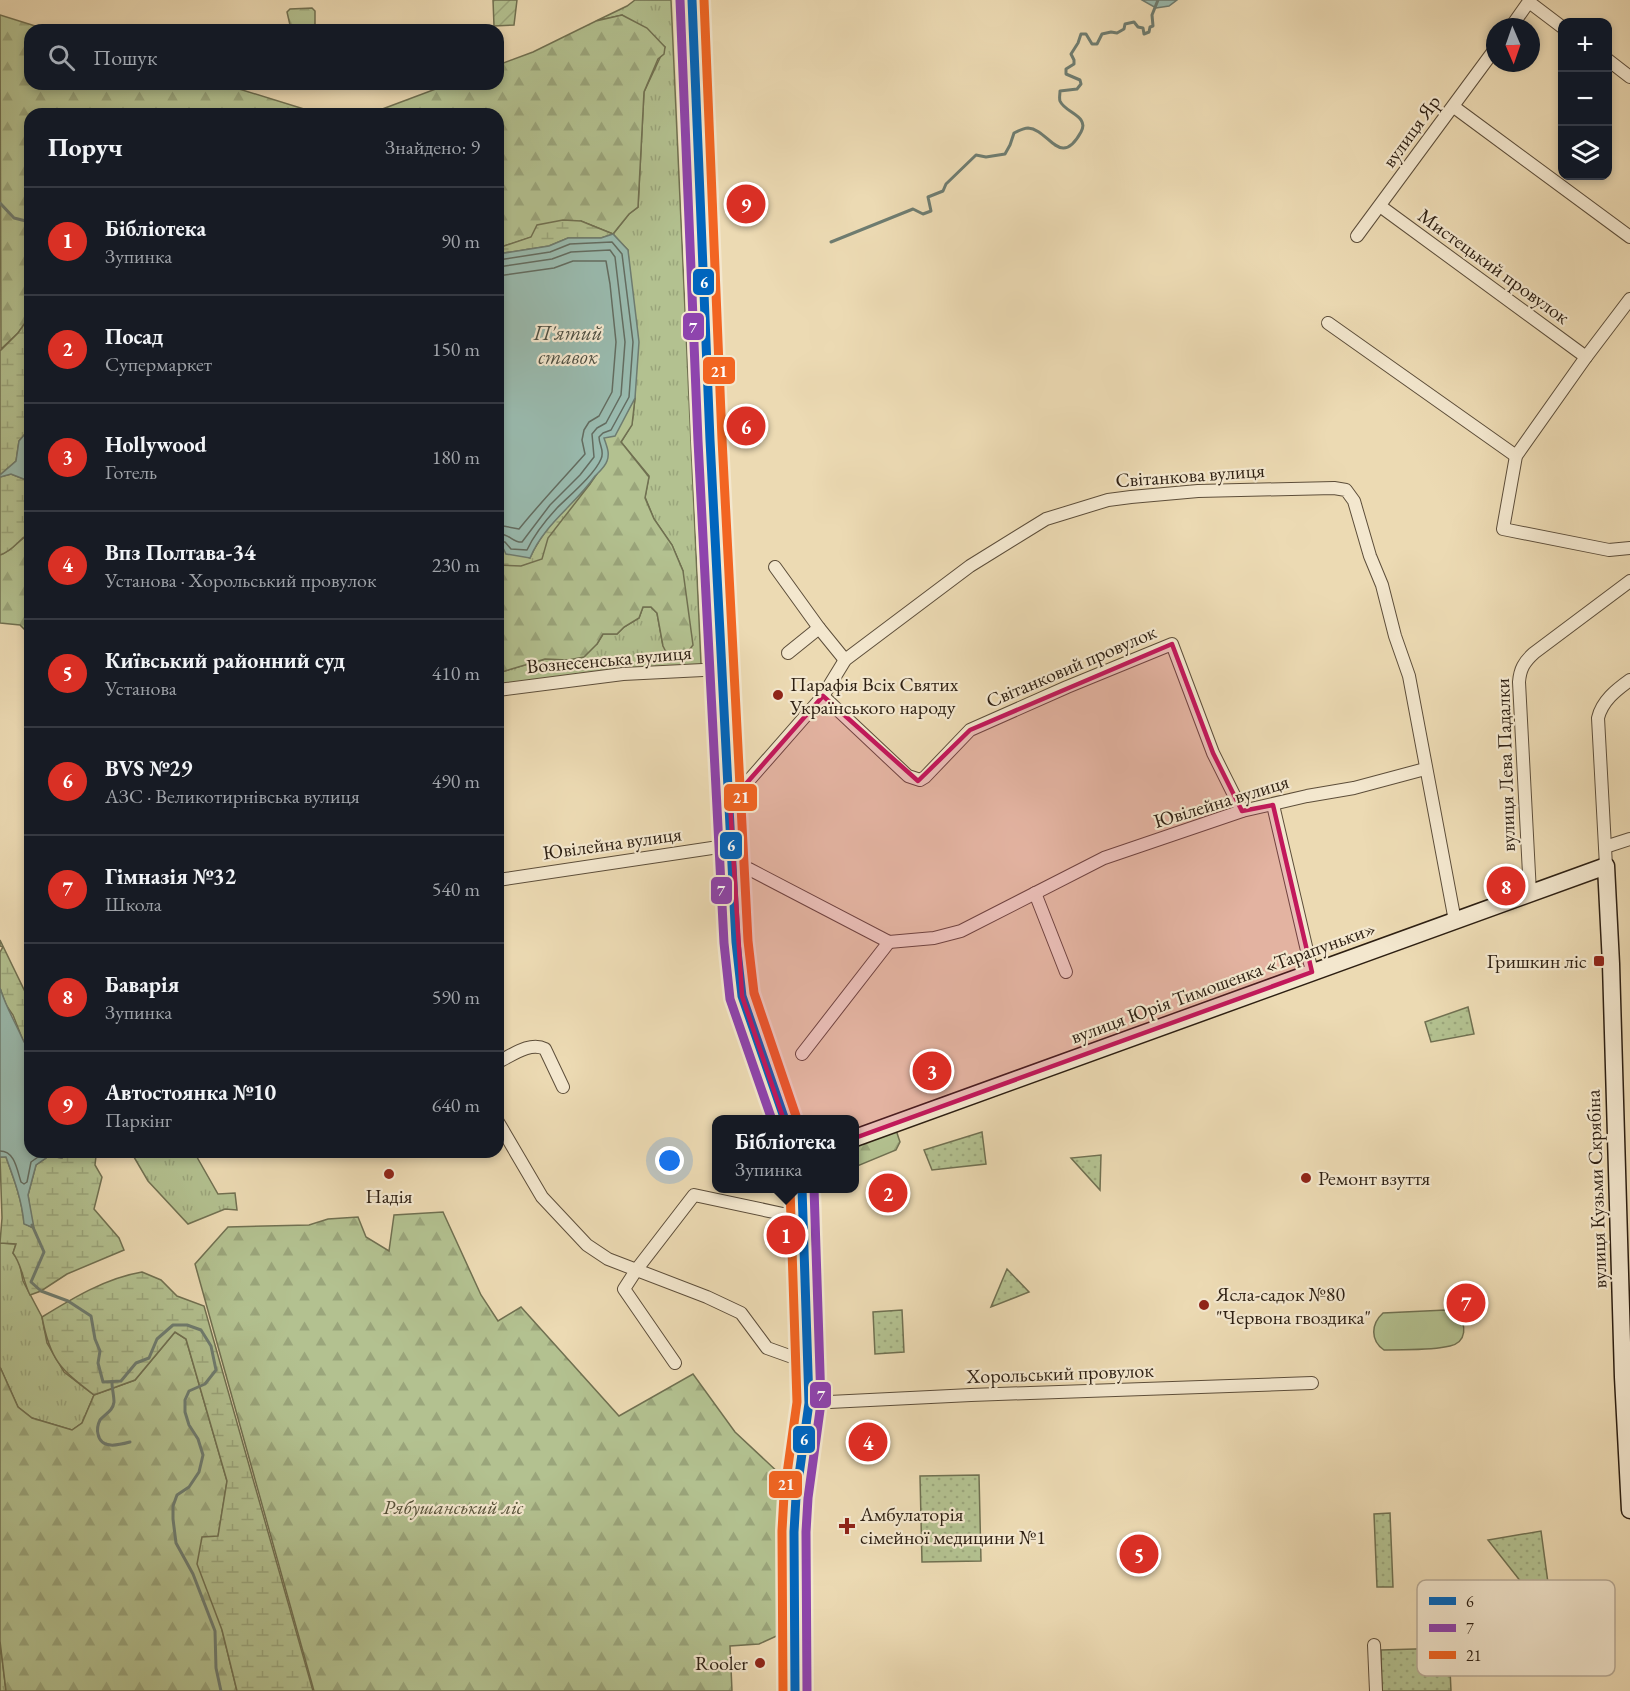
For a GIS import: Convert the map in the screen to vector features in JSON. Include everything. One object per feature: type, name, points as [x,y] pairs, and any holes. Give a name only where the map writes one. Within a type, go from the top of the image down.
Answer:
[{"type":"main road","points":[[692,0],[710,440],[736,942],[742,996],[784,1115]]},
{"type":"main road","points":[[795,1691],[794,1532],[796,1497],[809,1403],[802,1193]]},
{"type":"street","points":[[1517,18],[1529,1],[1558,23]]},
{"type":"street","name":"вулиця Яр","points":[[1357,236],[1486,62]]},
{"type":"street","points":[[1612,63],[1630,77]]},
{"type":"street","points":[[1454,107],[1630,237]]},
{"type":"street","name":"Мистецький провулок","points":[[1380,206],[1586,357]]},
{"type":"street","points":[[1629,548],[1609,550],[1503,528],[1516,456],[1630,299]]},
{"type":"street","points":[[1328,323],[1516,456]]},
{"type":"street","name":"Світанкова вулиця","points":[[729,787],[744,786],[823,696],[846,660],[970,566],[1046,519],[1107,500],[1198,491],[1334,488],[1346,490],[1354,501],[1370,556],[1382,585],[1408,676],[1425,769]]},
{"type":"street","points":[[775,567],[819,628],[846,660]]},
{"type":"street","name":"вулиця Лева Падалки","points":[[1530,893],[1519,694],[1520,670],[1525,661],[1534,653],[1630,581]]},
{"type":"street","points":[[788,653],[819,628]]},
{"type":"street","name":"Світанковий провулок","points":[[823,696],[908,776],[920,780],[970,730],[1172,644],[1213,753],[1242,811]]},
{"type":"street","name":"Вознесенська вулиця","points":[[504,689],[623,674],[723,669]]},
{"type":"street","points":[[1606,866],[1598,718],[1600,708],[1605,701],[1630,680]]},
{"type":"street","points":[[1425,769],[1455,921]]},
{"type":"street","name":"Ювілейна вулиця","points":[[889,942],[953,934],[1104,858],[1242,811],[1354,788],[1425,769]]},
{"type":"street","points":[[1273,805],[1312,972]]},
{"type":"street","points":[[1605,847],[1630,839]]},
{"type":"street","name":"Ювілейна вулиця","points":[[504,879],[732,845]]},
{"type":"street","name":"вулиця Юрія Тимошенка «Тарапуньки»","points":[[859,1137],[1606,866]]},
{"type":"street","name":"вулиця Кузьми Скрябіна","points":[[1606,866],[1622,1361],[1630,1510]]},
{"type":"street","points":[[733,870],[749,869],[889,942],[802,1054]]},
{"type":"street","points":[[1576,877],[1587,878],[1608,891]]},
{"type":"street","points":[[1035,893],[1066,972]]},
{"type":"street","points":[[504,1059],[531,1046],[539,1046],[544,1049],[563,1087]]},
{"type":"street","points":[[504,1132],[542,1197],[587,1245],[608,1258],[707,1296],[741,1313],[767,1348],[809,1363]]},
{"type":"street","points":[[675,1362],[624,1289],[694,1196],[783,1214],[804,1215]]},
{"type":"street","name":"Хорольський провулок","points":[[809,1403],[1312,1383]]},
{"type":"street","points":[[1374,1646],[1376,1691]]},
{"type":"highlighted area","points":[[1172,644],[1213,753],[1242,811],[1273,805],[1312,972],[797,1159],[742,996],[729,787],[744,786],[823,696],[918,781],[970,730]]},
{"type":"green space","points":[[493,0],[517,0],[514,25],[494,24]]},
{"type":"green space","points":[[635,0],[671,0],[701,664],[504,686],[504,671],[545,659],[568,660],[597,644],[603,634],[617,634],[639,618],[643,607],[651,607],[657,613],[663,646],[683,571],[672,545],[654,519],[645,497],[649,476],[621,442],[632,424],[635,398],[628,250],[613,234],[629,214],[638,207],[644,92],[665,47],[622,15],[596,21]]},
{"type":"green space","points":[[312,8],[315,11],[315,24],[290,24],[287,12],[290,9]]},
{"type":"green space","points":[[0,15],[29,24],[24,24],[24,90],[242,90],[301,108],[24,108],[24,324],[1,349]]},
{"type":"green space","points":[[622,15],[647,28],[665,47],[664,54],[658,59],[644,92],[638,207],[629,214],[613,234],[581,221],[504,246],[504,108],[385,108],[433,90],[504,90],[504,63],[533,52],[596,21]]},
{"type":"green space","points":[[563,220],[581,221],[613,234],[601,238],[568,238],[549,246],[504,253],[504,246],[531,237],[537,225]]},
{"type":"green space","points":[[24,324],[24,435],[19,441],[16,461],[0,475],[0,351]]},
{"type":"green space","points":[[635,398],[632,425],[621,442],[649,477],[645,498],[654,519],[672,545],[683,571],[693,645],[684,657],[671,662],[663,646],[657,613],[651,607],[643,607],[639,618],[617,634],[603,634],[584,657],[568,660],[545,659],[504,671],[504,546],[590,484],[597,474],[604,438],[625,415]]},
{"type":"green space","points":[[11,474],[24,479],[24,537],[9,551],[0,555],[0,477]]},
{"type":"green space","points":[[590,484],[548,538],[542,559],[521,566],[504,565],[504,547],[530,558],[549,527]]},
{"type":"green space","points":[[24,537],[24,629],[20,625],[0,623],[0,555],[9,551]]},
{"type":"green space","points":[[0,940],[24,990],[24,1043],[0,988],[0,952],[3,947],[0,946]]},
{"type":"green space","points":[[1468,1007],[1474,1034],[1431,1042],[1425,1022]]},
{"type":"green space","points":[[896,1130],[900,1142],[896,1150],[859,1165],[859,1144]]},
{"type":"green space","points":[[982,1132],[986,1164],[932,1170],[924,1150]]},
{"type":"green space","points":[[1101,1155],[1100,1190],[1071,1158]]},
{"type":"green space","points":[[0,1157],[6,1157],[9,1165],[20,1198],[24,1223],[33,1228],[28,1195],[36,1165],[46,1158],[96,1158],[95,1165],[102,1177],[94,1209],[119,1238],[124,1250],[67,1274],[41,1291],[30,1295],[13,1253],[16,1244],[0,1243],[2,1218]]},
{"type":"green space","points":[[135,1158],[197,1158],[218,1194],[235,1193],[237,1210],[225,1209],[188,1224],[148,1181]]},
{"type":"green space","name":"Рябушанський ліс","points":[[443,1212],[481,1295],[498,1321],[521,1307],[619,1416],[693,1374],[735,1432],[782,1476],[781,1634],[759,1644],[730,1646],[732,1691],[314,1691],[195,1264],[228,1227],[309,1225],[328,1219],[358,1217],[366,1237],[389,1251],[394,1215]]},
{"type":"green space","points":[[0,1243],[16,1244],[13,1253],[19,1261],[23,1281],[42,1317],[47,1343],[64,1372],[94,1395],[82,1423],[72,1430],[32,1418],[18,1407],[0,1367]]},
{"type":"green space","points":[[1007,1269],[1029,1292],[991,1307]]},
{"type":"green space","points":[[142,1272],[161,1280],[177,1296],[204,1306],[313,1691],[237,1691],[222,1630],[197,1564],[202,1537],[218,1536],[227,1481],[186,1339],[175,1332],[135,1380],[94,1395],[65,1370],[53,1354],[42,1317],[103,1284]]},
{"type":"green space","points":[[902,1310],[904,1352],[875,1354],[873,1312]]},
{"type":"green space","points":[[1446,1310],[1457,1313],[1463,1323],[1464,1332],[1456,1344],[1434,1349],[1384,1350],[1376,1342],[1374,1327],[1383,1313]]},
{"type":"green space","points":[[175,1332],[186,1339],[227,1481],[218,1537],[222,1630],[237,1691],[6,1691],[0,1641],[0,1367],[18,1407],[32,1418],[72,1430],[82,1423],[94,1395],[135,1380]]},
{"type":"green space","points":[[979,1475],[981,1561],[922,1562],[920,1476]]},
{"type":"green space","points":[[1390,1513],[1393,1587],[1377,1587],[1374,1514]]},
{"type":"green space","points":[[1541,1531],[1548,1580],[1519,1580],[1488,1540]]},
{"type":"green space","points":[[0,1641],[6,1691],[0,1691]]},
{"type":"green space","points":[[1417,1649],[1417,1676],[1450,1676],[1451,1691],[1382,1691],[1381,1650]]},
{"type":"water","points":[[1142,0],[1177,0],[1169,6],[1156,8]]},
{"type":"water","name":"П'ятий ставок","points":[[613,234],[628,250],[639,342],[635,398],[615,436],[604,438],[608,453],[605,465],[551,525],[530,558],[506,554],[504,550],[504,253],[549,246],[568,238],[601,238]]},
{"type":"water","points":[[24,435],[24,479],[11,474],[0,477],[16,461],[19,441]]},
{"type":"water","points":[[0,988],[24,1042],[24,1158],[46,1158],[36,1165],[28,1195],[34,1228],[24,1224],[20,1198],[9,1165],[6,1157],[0,1157]]},
{"type":"waterway","points":[[831,242],[913,209],[923,214],[931,211],[928,197],[943,191],[946,184],[976,155],[986,157],[1005,154],[1014,133],[1021,130],[1028,128],[1035,130],[1061,148],[1067,148],[1074,143],[1083,127],[1082,122],[1060,101],[1060,91],[1077,89],[1081,84],[1080,80],[1066,74],[1066,69],[1074,64],[1071,54],[1081,34],[1086,34],[1092,44],[1097,44],[1102,34],[1117,33],[1124,29],[1125,24],[1134,22],[1138,27],[1143,28],[1144,34],[1149,32],[1150,27],[1153,26],[1152,15],[1158,0]]},
{"type":"waterway","points":[[0,203],[14,218],[24,220]]},
{"type":"waterway","points":[[32,1225],[44,1252],[31,1282],[41,1291],[68,1301],[91,1316],[95,1339],[100,1351],[98,1363],[103,1382],[121,1381],[136,1363],[149,1358],[157,1339],[173,1325],[187,1325],[201,1330],[211,1346],[216,1370],[205,1384],[189,1391],[185,1400],[185,1412],[189,1425],[198,1439],[203,1455],[199,1472],[189,1487],[177,1495],[173,1506],[173,1519],[176,1543],[193,1574],[215,1631],[216,1668],[221,1691]]},
{"type":"waterway","points":[[112,1383],[113,1405],[100,1420],[98,1434],[100,1439],[107,1444],[130,1442]]},
{"type":"transit line","name":"7","points":[[680,0],[698,441],[724,943],[730,999],[770,1115]]},
{"type":"transit line","name":"6","points":[[692,0],[710,440],[736,942],[742,996],[783,1115]]},
{"type":"transit line","name":"21","points":[[704,0],[722,439],[748,941],[754,993],[796,1115]]},
{"type":"transit line","name":"21","points":[[783,1691],[782,1531],[784,1495],[797,1402],[790,1193]]},
{"type":"transit line","name":"6","points":[[795,1691],[794,1532],[796,1497],[809,1403],[802,1193]]},
{"type":"transit line","name":"7","points":[[807,1691],[806,1532],[808,1498],[821,1403],[814,1193]]},
{"type":"place","name":"Автостоянка №10","points":[[746,204]]},
{"type":"place","name":"BVS №29","points":[[746,426]]},
{"type":"place","name":"Парафія Всіх Святих Українського народу","points":[[778,695]]},
{"type":"place","name":"Баварія","points":[[1506,886]]},
{"type":"place","name":"Гришкин ліс","points":[[1599,961]]},
{"type":"place","name":"Hollywood","points":[[932,1071]]},
{"type":"place","name":"Надія","points":[[389,1174]]},
{"type":"place","name":"Ремонт взуття","points":[[1306,1178]]},
{"type":"place","name":"Посад","points":[[888,1193]]},
{"type":"place","name":"Бібліотека","points":[[786,1235]]},
{"type":"place","name":"Гімназія №32","points":[[1466,1303]]},
{"type":"place","name":"Ясла-садок №80 \"Червона гвоздика\"","points":[[1204,1305]]},
{"type":"place","name":"Впз Полтава-34","points":[[868,1442]]},
{"type":"place","name":"Амбулаторія сімейної медицини №1","points":[[847,1526]]},
{"type":"place","name":"Київський районний суд","points":[[1139,1554]]},
{"type":"place","name":"Rooler","points":[[760,1663]]}]
